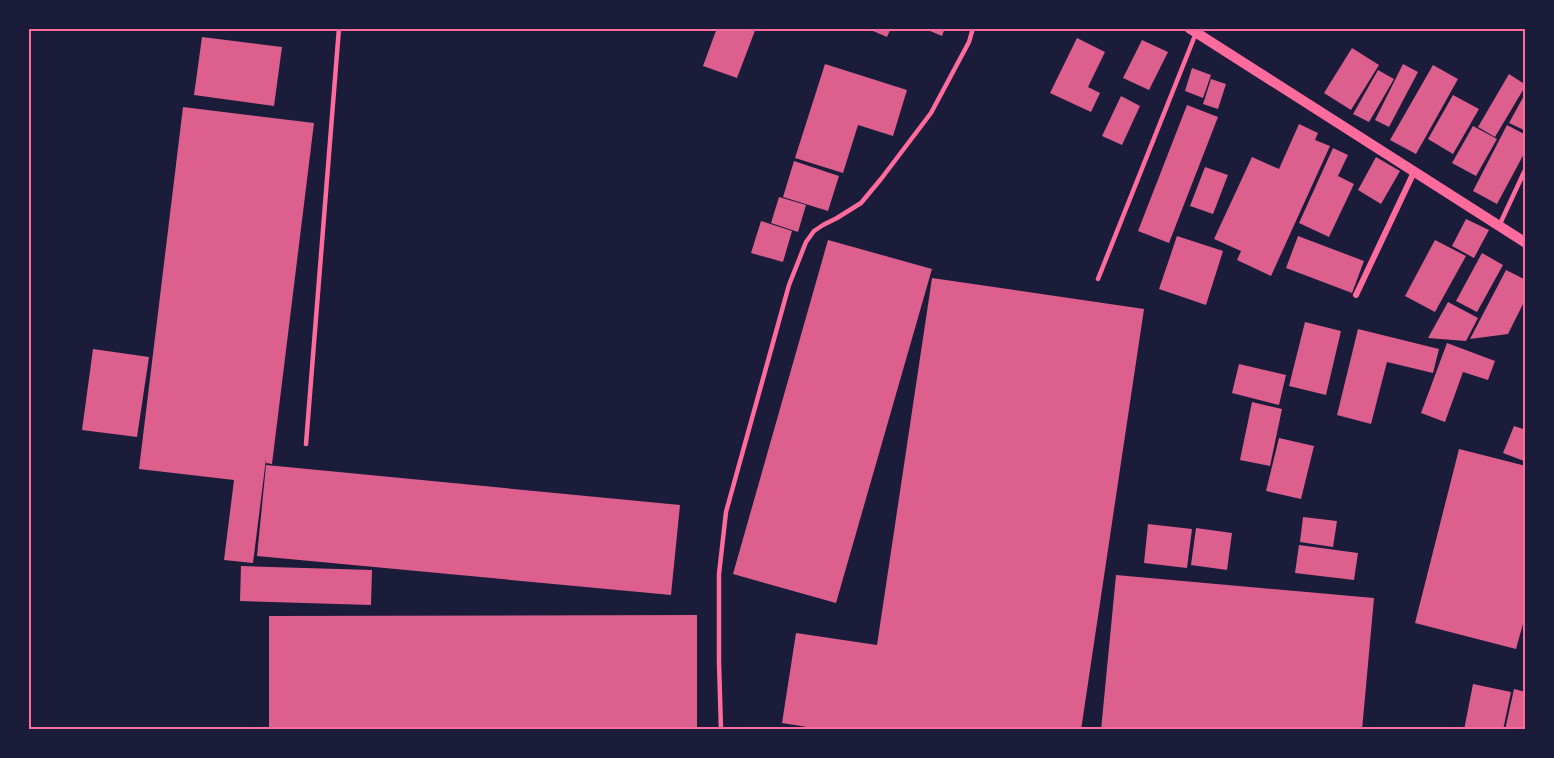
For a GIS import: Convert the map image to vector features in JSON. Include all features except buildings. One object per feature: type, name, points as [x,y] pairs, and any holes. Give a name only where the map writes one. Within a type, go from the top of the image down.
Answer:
[{"type":"street","points":[[1193,31],[1526,243]]},
{"type":"street","points":[[1356,295],[1414,172]]},
{"type":"lane","points":[[306,444],[339,28]]},
{"type":"lane","points":[[722,729],[718,574],[726,512],[789,285],[806,242],[814,231],[861,203],[931,113],[969,42],[973,28]]},
{"type":"lane","points":[[1098,279],[1193,31]]},
{"type":"lane","points":[[1499,226],[1526,168]]}]
